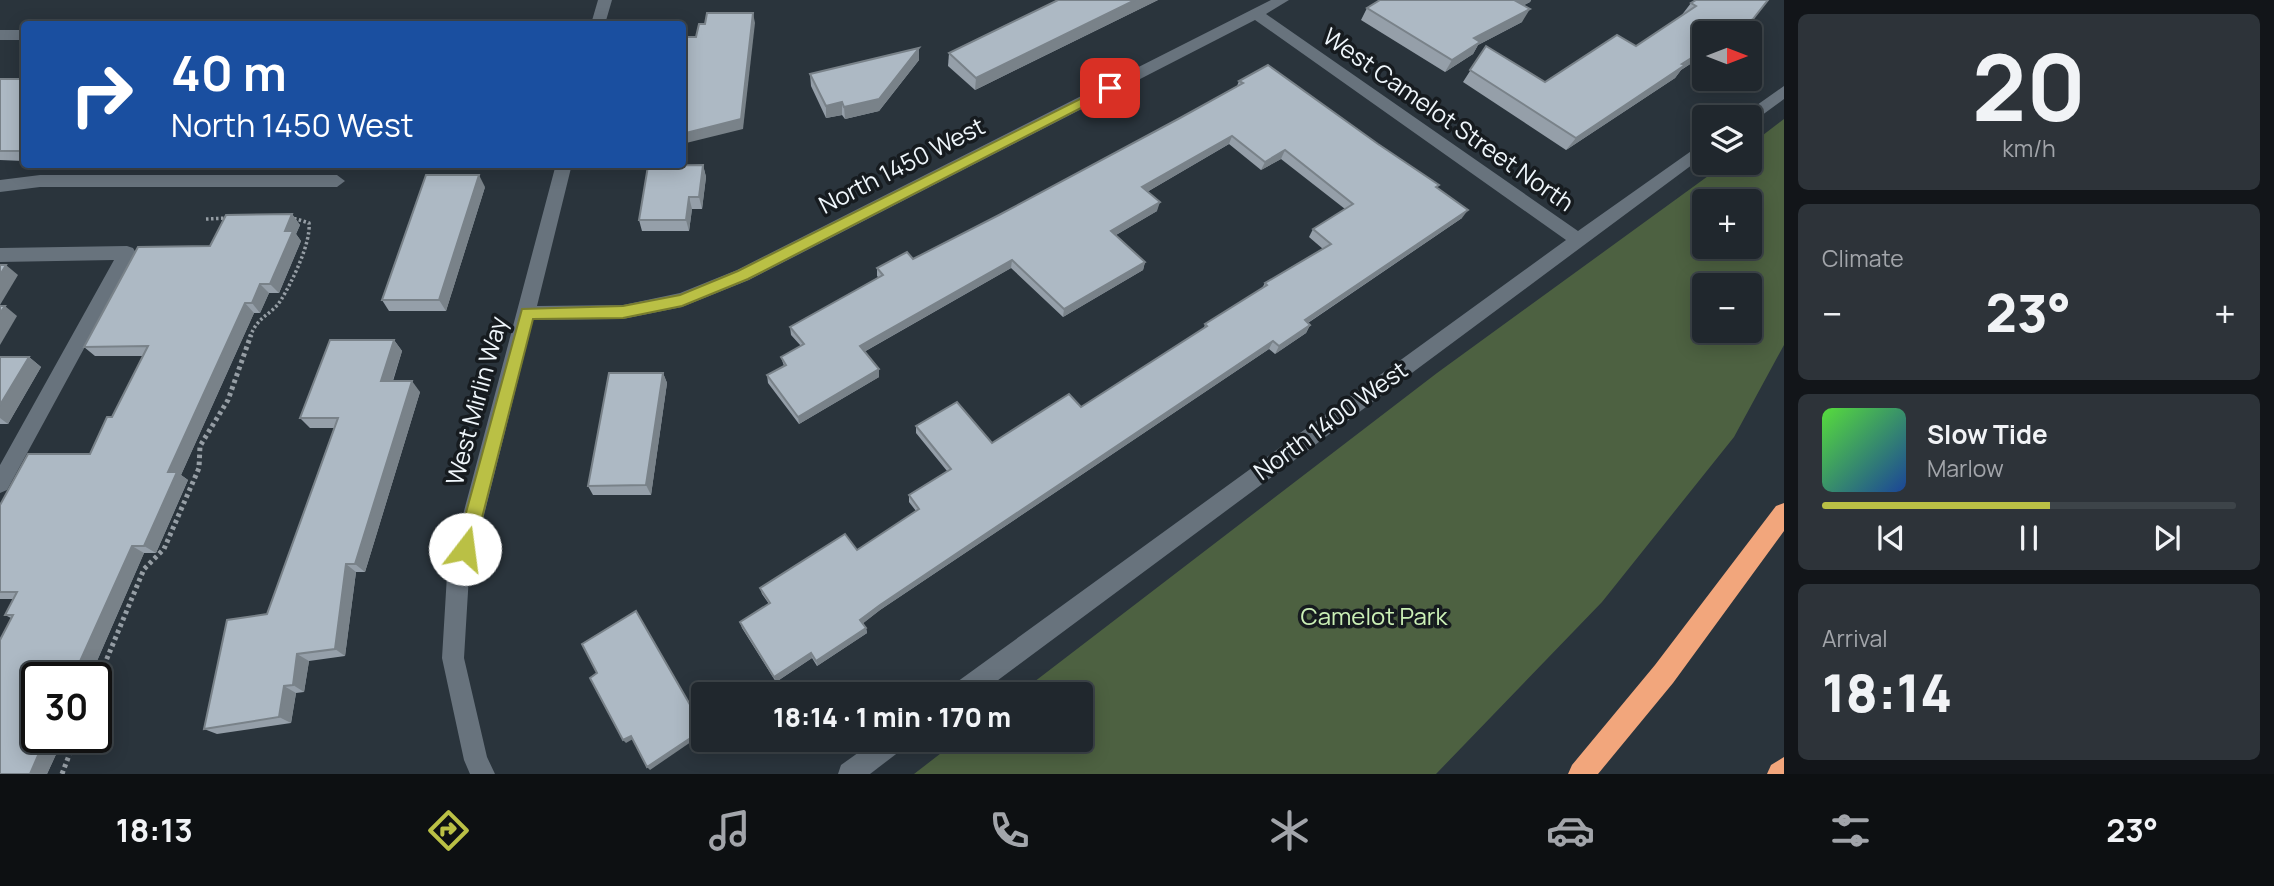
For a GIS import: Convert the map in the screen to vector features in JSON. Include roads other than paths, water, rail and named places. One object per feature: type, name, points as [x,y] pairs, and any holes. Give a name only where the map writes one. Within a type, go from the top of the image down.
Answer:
[{"type":"highway","points":[[1581,774],[1664,674],[1784,513]]},
{"type":"highway","points":[[1780,774],[1784,770]]},
{"type":"street","points":[[599,21],[605,0]]},
{"type":"street","name":"North 1450 West","points":[[527,313],[623,312],[682,300],[743,275],[1282,0]]},
{"type":"street","name":"West Camelot Street North","points":[[1256,13],[1578,240]]},
{"type":"street","points":[[0,35],[21,35]]},
{"type":"street","points":[[1762,107],[1784,91]]},
{"type":"street","name":"North 1400 West","points":[[976,682],[1692,157]]},
{"type":"street","points":[[103,181],[111,168]]},
{"type":"street","name":"West Mirlin Way","points":[[483,774],[476,760],[453,659],[458,575],[563,168]]},
{"type":"street","points":[[0,186],[40,181],[337,181]]},
{"type":"street","points":[[0,255],[127,253],[0,484]]},
{"type":"street","points":[[850,774],[880,752]]},
{"type":"park label","name":"Camelot Park","points":[[1374,617]]}]
